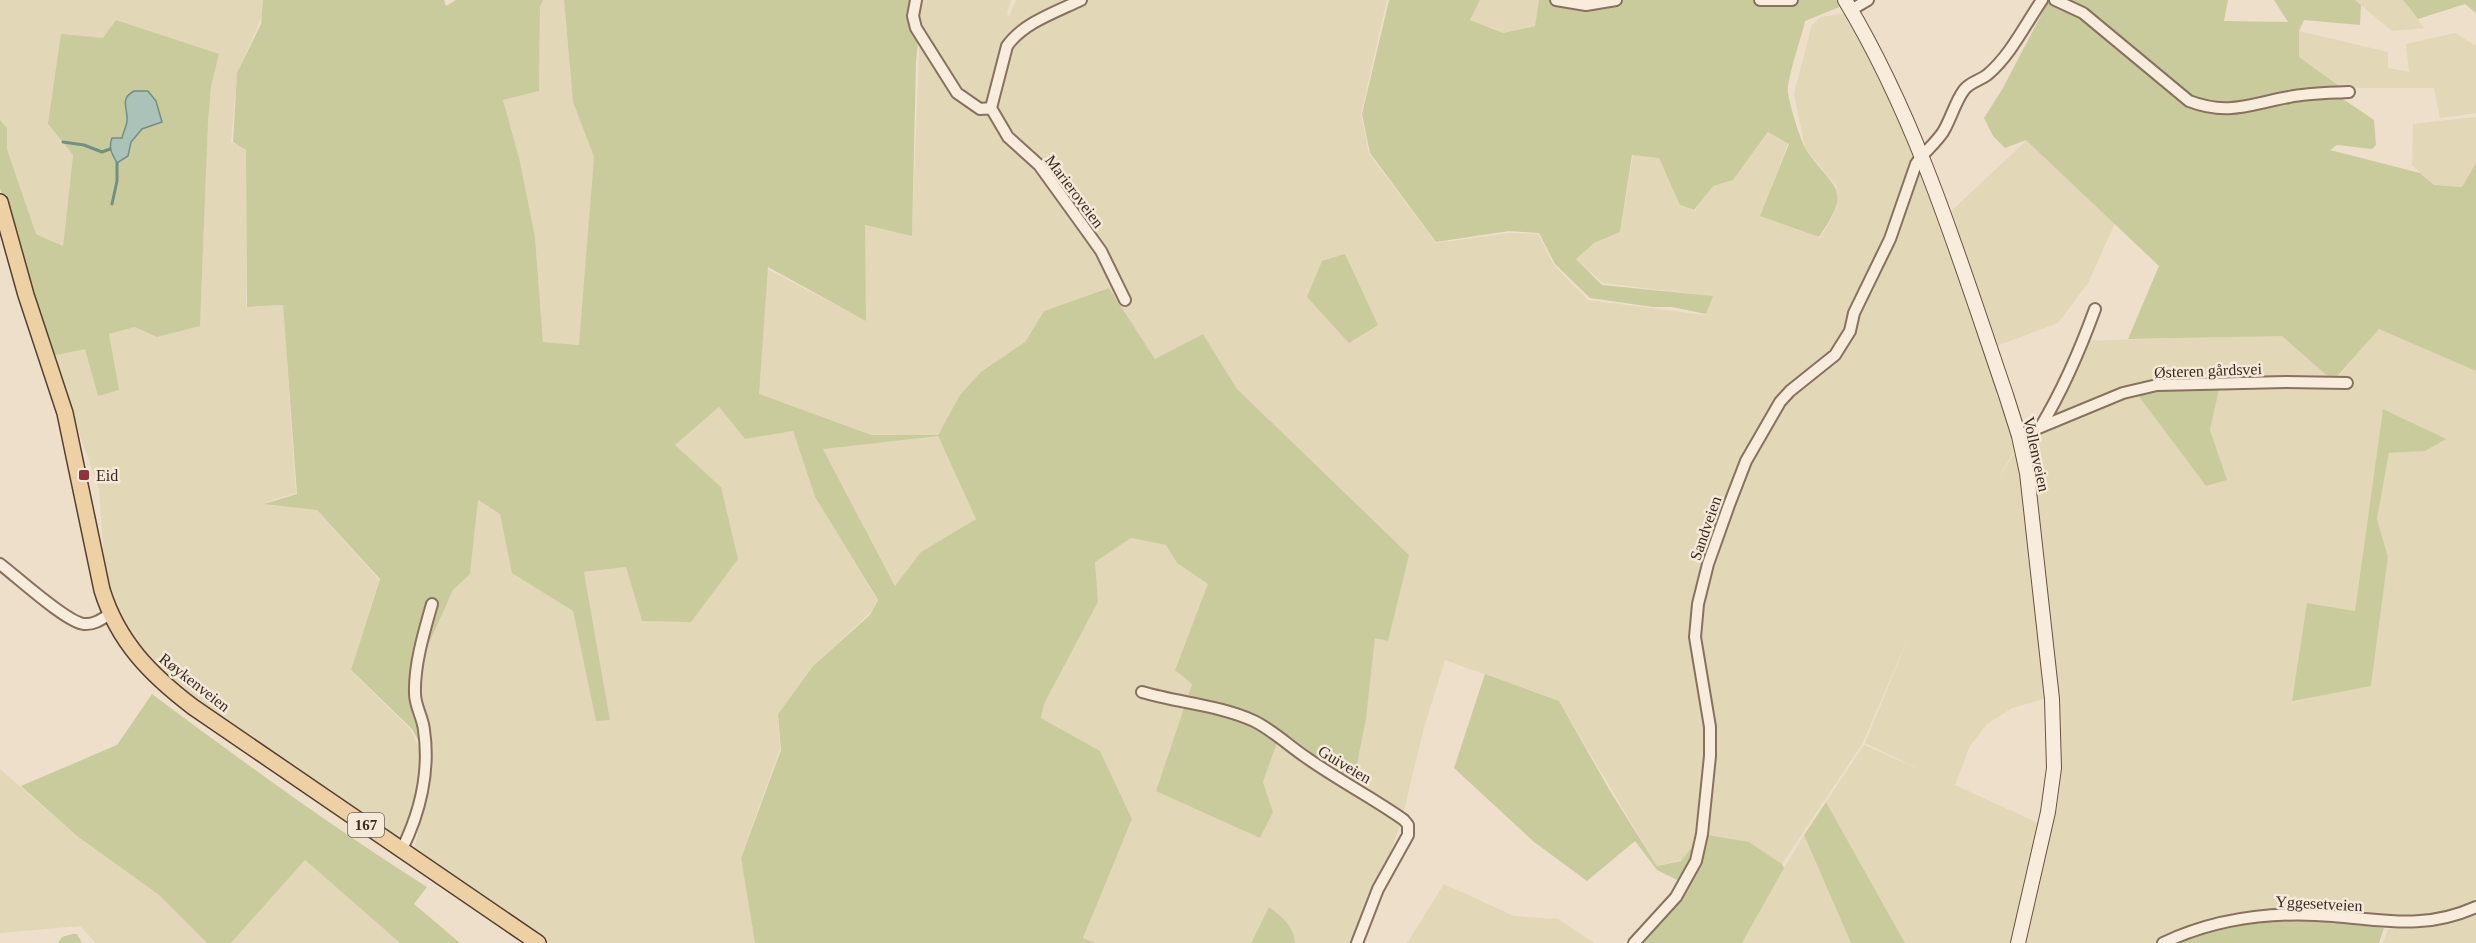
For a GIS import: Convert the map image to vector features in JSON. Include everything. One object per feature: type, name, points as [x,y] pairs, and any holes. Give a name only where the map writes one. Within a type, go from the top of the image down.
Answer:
[{"type":"main road","name":"Vollenveien","points":[[1848,5],[1890,82],[1922,154],[2019,436],[2027,473],[2049,669],[2055,768],[2048,812],[2018,943]]},
{"type":"main road","name":"Røykenveien","points":[[0,202],[36,327],[58,390],[75,457],[96,564],[110,614],[132,651],[167,687],[538,943]]},
{"type":"street","points":[[916,0],[913,16],[916,28],[957,93],[980,109],[991,108],[1006,46],[1013,37],[1081,0]]},
{"type":"street","points":[[1556,0],[1586,5],[1610,3],[1616,0]]},
{"type":"street","points":[[1760,0],[1792,0]]},
{"type":"street","points":[[1848,5],[1868,0]]},
{"type":"street","points":[[1922,154],[1941,135],[1953,116],[1962,92],[1970,84],[1987,75],[2008,52],[2042,0]]},
{"type":"street","points":[[2055,0],[2083,13],[2189,101],[2205,107],[2235,109],[2291,96],[2349,92]]},
{"type":"street","name":"Marieroveien","points":[[991,108],[1008,137],[1039,165],[1101,251],[1125,300]]},
{"type":"street","name":"Sandveien","points":[[1634,943],[1677,897],[1696,861],[1702,834],[1710,756],[1710,727],[1695,637],[1698,604],[1708,564],[1729,505],[1746,461],[1780,402],[1790,391],[1835,355],[1850,331],[1854,313],[1890,240],[1916,164],[1922,154]]},
{"type":"street","points":[[2041,426],[2076,361],[2095,309]]},
{"type":"street","name":"Østeren gårdsvei","points":[[2019,436],[2123,393],[2157,385],[2286,381],[2347,383]]},
{"type":"street","points":[[0,564],[66,616],[79,623],[92,624],[110,614]]},
{"type":"street","points":[[402,849],[417,815],[423,792],[425,731],[414,697],[432,604]]},
{"type":"street","name":"Guiveien","points":[[1142,692],[1167,700],[1228,711],[1253,721],[1274,732],[1307,759],[1365,793],[1404,820],[1408,825],[1408,835],[1378,889],[1357,943]]},
{"type":"street","name":"Yggesetveien","points":[[2163,943],[2187,932],[2218,923],[2267,916],[2332,916],[2386,922],[2421,921],[2443,918],[2476,907]]},
{"type":"shaded area","points":[[0,0],[263,0],[262,16],[237,74],[231,142],[247,149],[246,307],[283,305],[296,493],[266,502],[316,509],[379,580],[351,671],[410,729],[422,754],[419,790],[405,834],[396,839],[174,688],[139,652],[114,602],[104,559],[99,488],[51,356],[86,348],[98,395],[118,390],[109,334],[135,327],[157,337],[200,325],[208,123],[211,87],[219,54],[48,124],[73,155],[63,246],[36,234],[7,149],[7,128],[0,120]]},
{"type":"shaded area","points":[[543,0],[564,0],[573,102],[594,157],[580,345],[543,342],[535,237],[503,100],[539,91],[540,7]]},
{"type":"shaded area","points":[[921,0],[1011,0],[1007,14],[1009,16],[1016,0],[1387,0],[1361,114],[1369,154],[1436,243],[1510,233],[1538,234],[1554,265],[1588,300],[1705,315],[1711,296],[1603,283],[1576,259],[1594,240],[1620,232],[1633,155],[1659,157],[1681,206],[1695,211],[1712,184],[1733,180],[1769,132],[1788,143],[1761,216],[1820,238],[1832,218],[1838,199],[1837,187],[1805,148],[1794,93],[1812,25],[1821,17],[1847,13],[1915,150],[1893,230],[1915,174],[1923,172],[2016,448],[1995,484],[2017,449],[2025,497],[2047,698],[2012,708],[1987,724],[1970,746],[1955,785],[2040,824],[2013,943],[1905,943],[1826,802],[1864,745],[1927,773],[1865,743],[1911,632],[1862,744],[1782,864],[1749,842],[1657,866],[1559,701],[1445,660],[1423,731],[1402,819],[1359,943],[1295,943],[1294,937],[1269,907],[1251,943],[1096,943],[1083,938],[1132,819],[1100,751],[1041,718],[1044,704],[1098,602],[1094,562],[1131,538],[1166,545],[1177,563],[1209,584],[1175,669],[1192,683],[1156,791],[1273,812],[1263,782],[1278,740],[1353,785],[1366,719],[1375,637],[1388,641],[1277,430],[1237,389],[1203,334],[1155,359],[1109,288],[1044,311],[1024,343],[949,416],[937,435],[977,519],[920,555],[897,589],[823,449],[934,435],[872,436],[757,395],[767,269],[865,320],[865,225],[912,235]]},
{"type":"shaded area","points":[[1480,0],[1539,0],[1536,26],[1503,33],[1470,20]]},
{"type":"shaded area","points":[[2355,0],[2403,0],[2424,28],[2392,31]]},
{"type":"shaded area","points":[[2299,31],[2388,52],[2388,68],[2409,72],[2406,44],[2455,33],[2476,46],[2476,113],[2440,118],[2434,88],[2342,88],[2299,57]]},
{"type":"shaded area","points":[[134,91],[148,91],[156,101],[162,122],[142,129],[131,142],[128,156],[117,163],[110,145],[112,138],[122,138],[127,120],[125,103],[127,97]]},
{"type":"shaded area","points":[[2476,117],[2476,163],[2462,187],[2434,185],[2412,165],[2413,124]]},
{"type":"shaded area","points":[[2027,140],[2115,223],[2088,283],[2058,323],[1994,347],[1948,214]]},
{"type":"shaded area","points":[[2379,328],[2476,370],[2476,902],[2434,916],[2376,919],[2296,908],[2233,917],[2164,943],[2024,943],[2061,776],[2025,437],[2044,425],[2082,341],[2284,335],[2334,382]],"holes":[[[2220,385],[2210,430],[2226,480],[2206,486],[2135,391]],[[2383,410],[2425,451],[2389,453],[2377,519],[2388,557],[2371,686],[2307,603],[2355,611]]]},
{"type":"shaded area","points":[[719,407],[745,439],[793,431],[815,497],[877,600],[872,611],[812,667],[778,714],[780,749],[741,857],[755,943],[548,943],[414,851],[427,792],[416,672],[453,590],[470,573],[477,500],[500,514],[513,573],[573,611],[596,720],[610,720],[584,572],[626,567],[642,621],[721,487],[674,445]]},
{"type":"shaded area","points":[[0,769],[77,836],[159,895],[207,943],[96,943],[80,926],[0,933]]},
{"type":"shaded area","points":[[1804,835],[1851,943],[1742,943],[1784,868]]},
{"type":"shaded area","points":[[305,860],[400,943],[231,943]]},
{"type":"shaded area","points":[[1444,884],[1514,916],[1558,919],[1594,943],[1407,943]]},
{"type":"shaded area","points":[[2476,911],[2476,943],[2383,943],[2388,929],[2425,928]]},
{"type":"green space","points":[[263,0],[444,0],[446,6],[456,0],[543,0],[540,7],[539,91],[503,100],[520,162],[535,237],[543,342],[579,345],[594,157],[573,102],[564,0],[922,0],[916,62],[912,236],[865,225],[866,321],[768,267],[759,394],[871,435],[938,435],[960,395],[981,372],[1025,342],[1044,311],[1109,288],[1155,359],[1203,334],[1237,389],[1409,555],[1388,641],[1375,638],[1366,719],[1353,785],[1278,740],[1263,782],[1273,812],[1260,838],[1156,791],[1192,684],[1175,670],[1208,584],[1177,563],[1166,545],[1131,538],[1095,562],[1098,602],[1044,704],[1041,718],[1100,751],[1132,819],[1083,938],[1096,943],[755,943],[741,858],[781,750],[778,714],[813,666],[870,615],[878,600],[815,497],[793,431],[745,439],[719,407],[675,445],[721,487],[738,559],[691,622],[642,621],[626,567],[584,572],[610,720],[596,721],[573,611],[512,573],[500,514],[478,500],[470,574],[453,590],[416,672],[422,743],[412,729],[351,670],[380,579],[317,510],[264,504],[297,494],[283,305],[247,307],[246,150],[233,142],[237,73],[261,24]],"holes":[[[938,436],[976,519],[921,552],[895,586],[823,449]]]},
{"type":"green space","points":[[1389,0],[1480,0],[1470,20],[1503,33],[1535,26],[1539,0],[1838,0],[1842,6],[1805,21],[1788,87],[1793,114],[1804,146],[1836,190],[1838,198],[1829,221],[1819,237],[1760,216],[1789,144],[1768,132],[1733,180],[1713,186],[1694,210],[1680,205],[1659,158],[1632,155],[1620,232],[1594,243],[1576,259],[1602,285],[1713,296],[1706,314],[1672,307],[1653,307],[1590,298],[1555,264],[1539,233],[1509,231],[1436,242],[1370,153],[1362,114]]},
{"type":"green space","points":[[2049,0],[2228,0],[2224,21],[2288,22],[2274,0],[2355,0],[2361,5],[2360,25],[2304,20],[2299,31],[2299,57],[2342,88],[2343,99],[2374,120],[2376,145],[2372,149],[2337,145],[2330,150],[2420,173],[2434,185],[2462,187],[2476,163],[2476,371],[2379,329],[2333,381],[2282,336],[2128,339],[2159,266],[2026,140],[2005,148],[1993,136],[1984,118],[2003,88]]},
{"type":"green space","points":[[2403,0],[2476,0],[2476,13],[2465,4],[2418,19]]},
{"type":"green space","points":[[116,20],[219,54],[211,87],[208,123],[200,326],[157,337],[135,327],[109,334],[119,390],[98,396],[85,349],[51,356],[0,188],[0,120],[7,128],[7,149],[36,234],[63,246],[73,155],[48,124],[61,34],[103,38]]},
{"type":"green space","points":[[1345,254],[1378,325],[1349,343],[1307,297],[1322,261]]},
{"type":"green space","points":[[2220,385],[2210,430],[2227,480],[2206,486],[2134,390]]},
{"type":"green space","points":[[2383,409],[2446,439],[2425,451],[2389,453],[2377,519],[2388,557],[2371,686],[2292,701],[2307,603],[2355,611]]},
{"type":"green space","points":[[1485,674],[1559,701],[1610,791],[1657,866],[1681,861],[1702,834],[1749,842],[1782,864],[1784,868],[1742,943],[1635,943],[1685,884],[1657,870],[1635,841],[1587,881],[1534,842],[1454,768]]},
{"type":"green space","points":[[152,694],[322,817],[427,887],[414,904],[460,943],[400,943],[305,860],[231,943],[207,943],[159,895],[77,836],[21,786],[117,745]]},
{"type":"green space","points":[[1826,802],[1905,943],[1851,943],[1804,835]]},
{"type":"green space","points":[[1269,907],[1290,927],[1295,943],[1251,943]]},
{"type":"green space","points":[[2306,919],[2384,928],[2379,943],[2174,943],[2222,928]]},
{"type":"green space","points":[[77,934],[82,943],[58,943],[62,937]]},
{"type":"waterway","points":[[63,142],[84,145],[102,152],[110,149]]},
{"type":"waterway","points":[[112,204],[117,181],[117,163]]},
{"type":"place","name":"Eid","points":[[84,475]]}]
